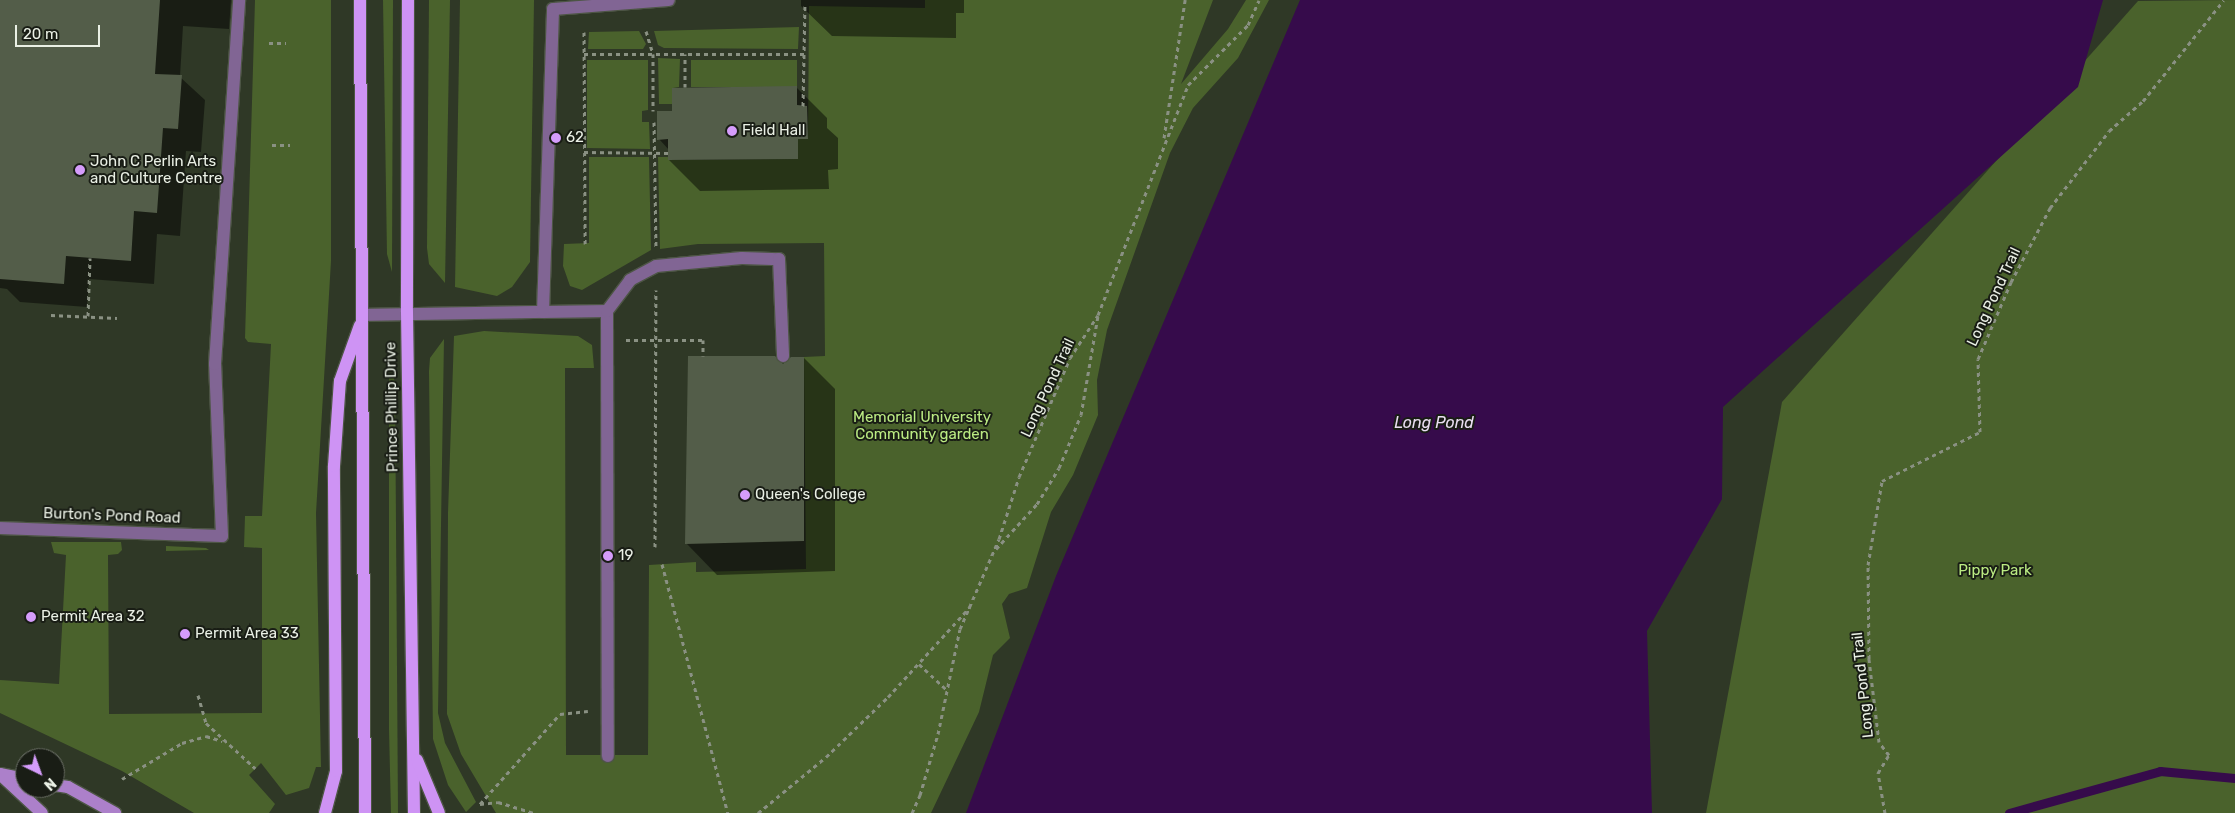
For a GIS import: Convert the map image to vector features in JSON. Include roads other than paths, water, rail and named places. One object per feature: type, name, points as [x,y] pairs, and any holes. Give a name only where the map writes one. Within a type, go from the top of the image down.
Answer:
[{"type":"main road","name":"Prince Phillip Drive","points":[[360,0],[364,315],[365,813]]},
{"type":"main road","name":"Prince Phillip Drive","points":[[408,0],[407,312],[414,813]]},
{"type":"main road","points":[[325,813],[336,771],[334,466],[340,381],[364,315]]},
{"type":"main road","points":[[414,751],[439,813]]},
{"type":"main road","points":[[0,774],[15,777]]},
{"type":"main road","points":[[0,774],[42,813]]},
{"type":"main road","points":[[65,787],[115,813]]},
{"type":"street","name":"Burton's Pond Road","points":[[0,528],[222,536],[216,364],[239,0]]},
{"type":"street","points":[[543,312],[553,9],[669,0]]},
{"type":"street","points":[[608,756],[607,311],[630,280],[656,266],[742,258],[779,259],[783,356]]},
{"type":"street","points":[[364,315],[407,312],[607,311]]},
{"type":"water","name":"Long Pond","points":[[1300,0],[2103,0],[2078,87],[1723,407],[1722,499],[1647,631],[1652,813],[966,813],[1056,576]]},
{"type":"waterway","points":[[2009,813],[2160,771],[2235,778]]},
{"type":"place","name":"Field Hall","points":[[732,131]]},
{"type":"place","name":"62","points":[[556,138]]},
{"type":"place","name":"John C Perlin Arts and Culture Centre","points":[[80,170]]},
{"type":"place","name":"Queen's College","points":[[745,495]]},
{"type":"place","name":"19","points":[[608,556]]},
{"type":"place","name":"Permit Area 32","points":[[31,617]]},
{"type":"place","name":"Permit Area 33","points":[[185,634]]},
{"type":"park label","name":"Memorial University Community garden","points":[[922,426]]},
{"type":"park label","name":"Pippy Park","points":[[1995,571]]}]
